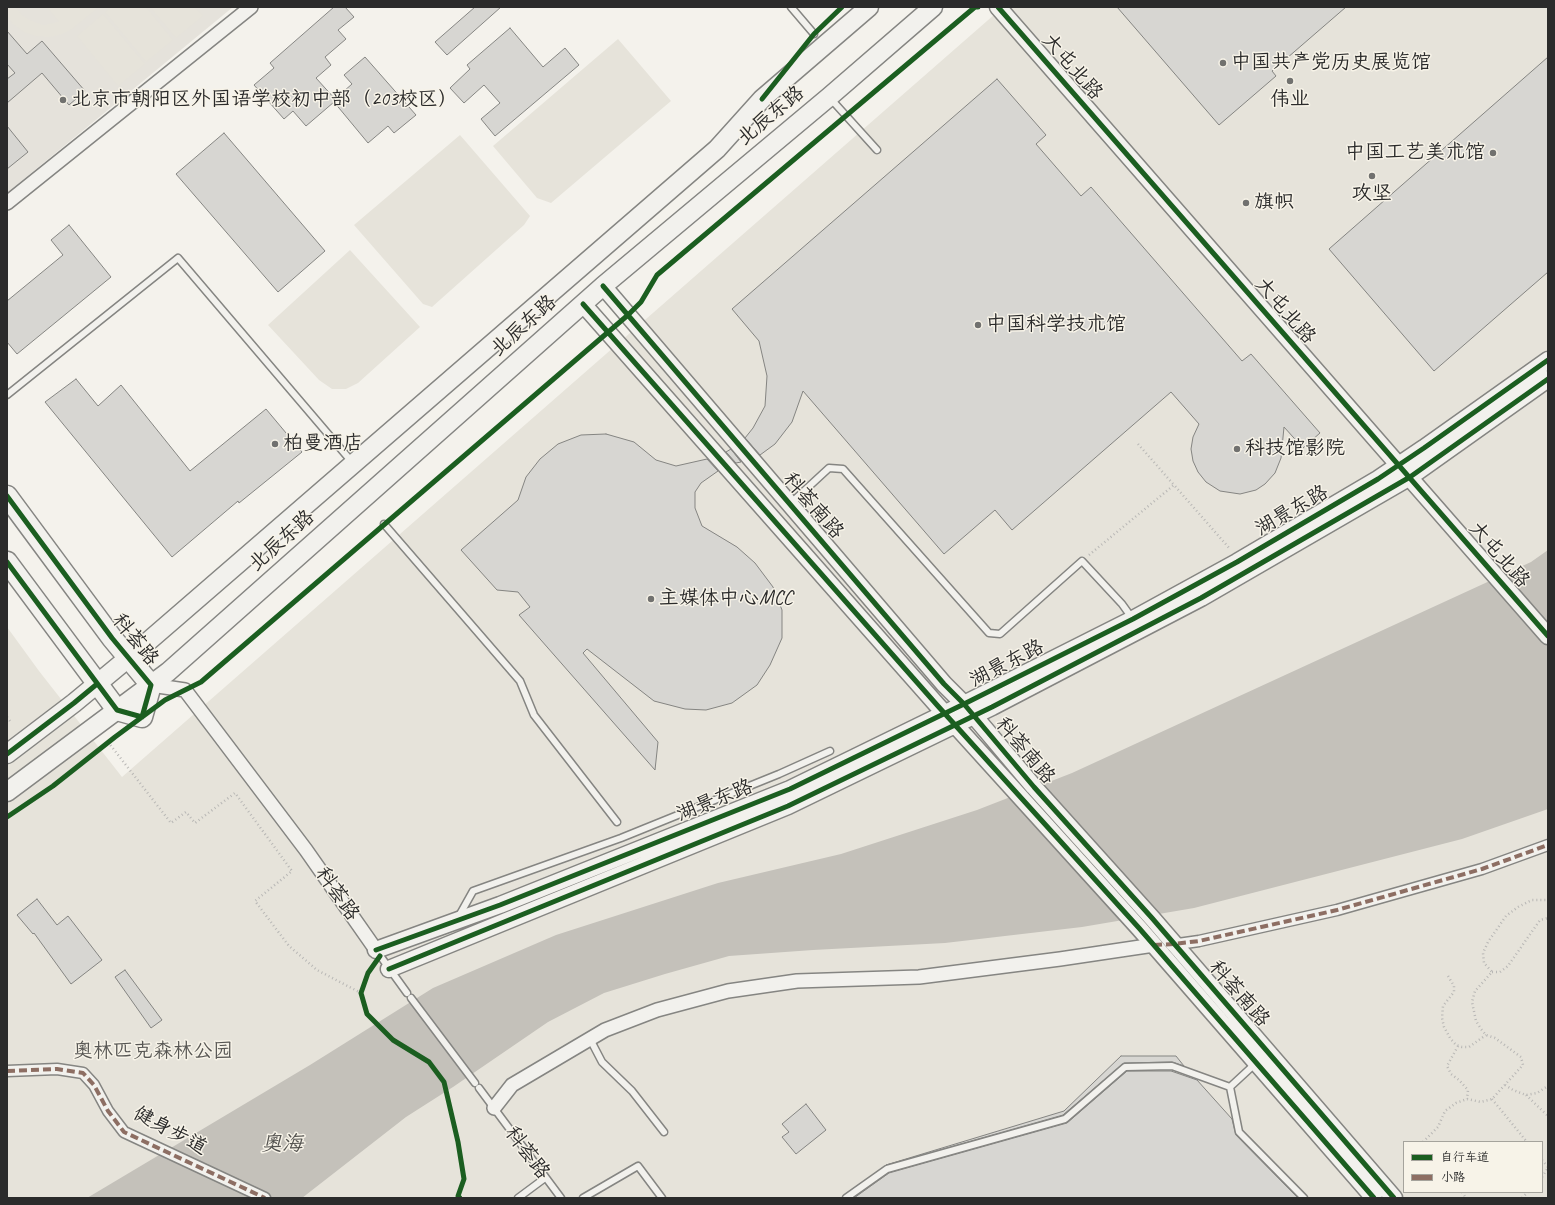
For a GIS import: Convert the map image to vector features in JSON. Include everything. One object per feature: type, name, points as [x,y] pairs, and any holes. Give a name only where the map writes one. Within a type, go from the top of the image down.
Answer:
[{"type":"main road","name":"北辰东路","points":[[7,754],[97,684],[354,464],[717,149],[762,99],[868,7]]},
{"type":"main road","name":"北辰东路","points":[[151,685],[603,286],[829,97],[933,7]]},
{"type":"main road","name":"科荟路","points":[[7,496],[107,631],[151,685],[142,717],[117,710]]},
{"type":"main road","points":[[7,562],[117,710],[7,792]]},
{"type":"street","points":[[7,204],[251,7]]},
{"type":"street","name":"大屯北路","points":[[998,7],[1548,636]]},
{"type":"street","name":"科荟南路","points":[[603,286],[944,684],[969,710],[1034,788],[1152,918],[1394,1198]]},
{"type":"street","name":"科荟南路","points":[[583,304],[1019,797],[1132,920],[1374,1198]]},
{"type":"street","name":"湖景东路","points":[[969,710],[1237,562],[1378,479],[1548,360]]},
{"type":"street","name":"湖景东路","points":[[376,950],[515,899],[790,789],[950,719],[1201,598],[1410,477],[1548,379]]},
{"type":"street","name":"科荟路","points":[[151,685],[185,690],[306,850],[376,950]]},
{"type":"street","name":"湖景东路","points":[[389,969],[788,806],[950,719]]},
{"type":"street","points":[[494,1108],[512,1085],[605,1030],[657,1010],[728,991],[797,981],[919,977],[1154,945],[1199,941],[1337,910],[1482,869],[1548,845]]},
{"type":"street","points":[[436,928],[434,934],[435,939],[443,947]]},
{"type":"street","name":"健身步道","points":[[7,1071],[57,1069],[83,1073],[94,1085],[108,1111],[124,1132],[265,1198]]},
{"type":"lane","points":[[790,7],[814,34]]},
{"type":"lane","points":[[829,97],[877,150]]},
{"type":"lane","points":[[7,395],[178,258],[354,464]]},
{"type":"lane","points":[[790,504],[830,468],[843,469],[989,633],[1000,634],[1082,561],[1126,609],[1133,619]]},
{"type":"lane","points":[[384,524],[520,680],[534,715],[617,822]]},
{"type":"lane","points":[[456,921],[473,891],[621,838],[779,774],[830,751]]},
{"type":"lane","name":"科荟路","points":[[376,950],[407,993]]},
{"type":"lane","name":"科荟路","points":[[411,998],[561,1198]]},
{"type":"lane","points":[[590,1040],[602,1062],[632,1091],[664,1132]]},
{"type":"lane","points":[[1230,1087],[1256,1063]]},
{"type":"lane","points":[[846,1198],[887,1169],[1065,1119],[1124,1067],[1172,1066],[1230,1087]]},
{"type":"lane","points":[[1230,1087],[1239,1132],[1304,1198]]},
{"type":"lane","points":[[583,1198],[638,1166],[662,1198]]},
{"type":"lane","points":[[518,1198],[546,1178]]},
{"type":"path","points":[[1138,444],[1228,547],[1237,562]]},
{"type":"path","points":[[1082,561],[1174,485]]},
{"type":"path","points":[[7,717],[10,721]]},
{"type":"path","points":[[108,742],[171,823],[186,812],[195,823],[235,793],[292,872],[255,901],[289,946],[311,965],[317,970],[361,992]]},
{"type":"path","points":[[1492,972],[1484,963],[1483,953],[1488,942],[1506,916],[1518,907],[1532,900],[1548,900]]},
{"type":"path","points":[[1424,1141],[1438,1127],[1445,1111],[1456,1103],[1467,1099],[1481,1102],[1492,1099],[1523,1065],[1521,1057],[1495,1038],[1486,1035],[1481,1030],[1476,1021],[1472,1002],[1475,991],[1492,972],[1500,972],[1508,966],[1540,920],[1548,918]]},
{"type":"path","points":[[1448,976],[1454,986],[1454,992],[1443,1006],[1442,1018],[1444,1027],[1450,1038],[1458,1046],[1469,1047],[1486,1035]]},
{"type":"path","points":[[363,986],[361,992],[363,1000]]},
{"type":"path","points":[[1458,1046],[1447,1066],[1451,1074],[1468,1090],[1467,1099]]},
{"type":"path","points":[[1506,1085],[1513,1090],[1526,1095],[1548,1116]]},
{"type":"path","points":[[1526,1095],[1537,1093],[1548,1086]]},
{"type":"path","points":[[1492,1099],[1526,1141]]},
{"type":"shaded area","name":"北京市朝阳区外国语学校初中部（203校区）","points":[[7,7],[233,7],[7,193]]},
{"type":"green space","points":[[7,7],[16,7],[22,15],[43,25],[59,22],[47,7],[99,7],[72,29],[62,34],[50,37],[36,36],[24,32],[13,24],[7,16]]},
{"type":"green space","points":[[111,7],[146,7],[173,40],[146,62],[105,12]]},
{"type":"green space","points":[[150,7],[195,7],[203,16],[176,38]]},
{"type":"green space","name":"奥林匹克森林公园","points":[[1003,7],[1548,7],[1548,1198],[7,1198],[7,627],[39,671],[122,777]]},
{"type":"green space","points":[[103,14],[145,64],[118,86],[77,36]]},
{"type":"green space","points":[[618,39],[671,101],[551,203],[537,198],[493,146]]},
{"type":"green space","points":[[460,135],[530,216],[524,225],[432,307],[423,304],[354,225]]},
{"type":"green space","points":[[350,250],[420,327],[358,383],[346,389],[332,389],[319,380],[268,325]]},
{"type":"water","name":"奥海","points":[[1548,550],[1548,809],[1462,839],[1194,908],[1082,927],[945,943],[729,956],[604,993],[548,1022],[406,1117],[302,1198],[87,1198],[310,1065],[433,988],[556,935],[718,883],[841,854],[977,810],[1072,773],[1531,562]]},
{"type":"building","points":[[334,7],[345,7],[354,17],[338,30],[346,39],[325,57],[331,65],[316,78],[335,99],[352,84],[344,75],[365,57],[416,115],[394,133],[388,126],[368,143],[334,102],[306,126],[293,111],[284,119],[254,85],[274,68],[270,63]]},
{"type":"building","points":[[475,7],[501,7],[447,55],[435,42]]},
{"type":"building","name":"中国共产党历史展览馆","points":[[1117,7],[1346,7],[1272,71],[1276,76],[1219,125]]},
{"type":"building","points":[[510,28],[543,67],[565,48],[579,65],[495,136],[481,119],[500,103],[484,85],[464,103],[450,88],[470,69],[467,65]]},
{"type":"building","points":[[7,31],[27,54],[42,41],[85,91],[69,105],[42,73],[7,103],[7,79],[15,73],[7,64]]},
{"type":"building","name":"中国工艺美术馆","points":[[1548,57],[1548,272],[1434,371],[1329,249]]},
{"type":"building","name":"中国科学技术馆","points":[[997,79],[1046,135],[1036,144],[1081,196],[1091,187],[1242,361],[1251,354],[1320,433],[1303,448],[1284,427],[1281,458],[1275,473],[1265,484],[1256,490],[1240,494],[1220,491],[1206,482],[1198,472],[1193,461],[1191,449],[1193,437],[1199,424],[1171,392],[1012,530],[995,510],[944,554],[803,391],[792,422],[775,444],[760,455],[745,438],[753,428],[765,406],[767,376],[759,341],[732,309]]},
{"type":"building","points":[[7,126],[28,152],[7,169]]},
{"type":"building","points":[[224,133],[325,251],[278,292],[176,174]]},
{"type":"building","points":[[69,225],[111,277],[17,354],[7,342],[7,301],[63,255],[51,240]]},
{"type":"building","points":[[76,379],[98,406],[121,385],[190,471],[266,409],[302,452],[239,503],[238,501],[172,557],[45,402]]},
{"type":"building","name":"主媒体中心MCC","points":[[606,434],[634,442],[656,460],[676,466],[707,459],[718,471],[701,483],[695,492],[695,508],[702,526],[737,547],[755,563],[773,587],[782,610],[782,638],[770,665],[757,685],[732,703],[706,710],[685,709],[654,701],[587,649],[583,653],[658,742],[655,770],[519,615],[530,607],[518,592],[497,590],[461,550],[518,500],[526,477],[540,459],[558,444],[581,435]]},
{"type":"building","points":[[731,449],[741,462],[736,463],[726,452]]},
{"type":"building","points":[[37,899],[57,925],[68,916],[102,960],[71,984],[34,933],[33,934],[17,915]]},
{"type":"building","points":[[125,970],[162,1020],[151,1028],[115,977]]},
{"type":"building","points":[[1121,1056],[1176,1056],[1184,1066],[1172,1062],[1124,1063],[1063,1115],[886,1165],[1064,1111]]},
{"type":"building","points":[[1127,1071],[1171,1071],[1197,1080],[1232,1119],[1236,1135],[1298,1198],[854,1198],[889,1173],[1067,1123]]},
{"type":"building","points":[[806,1104],[826,1130],[796,1154],[782,1137],[789,1132],[782,1124]]},
{"type":"marked path","points":[[1154,945],[1199,941],[1337,910],[1482,869],[1548,845]]},
{"type":"marked path","points":[[7,1071],[57,1069],[83,1073],[94,1085],[108,1111],[124,1132],[265,1198]]},
{"type":"cycle path","points":[[762,99],[814,34],[842,7]]},
{"type":"cycle path","points":[[7,817],[53,786],[165,700],[201,682],[628,315],[641,302],[657,275],[975,7],[978,7]]},
{"type":"cycle path","points":[[998,7],[1548,636]]},
{"type":"cycle path","points":[[603,286],[944,684],[964,704],[1034,787],[1152,918],[1394,1198]]},
{"type":"cycle path","points":[[583,304],[937,705],[1139,928],[1374,1198]]},
{"type":"cycle path","points":[[376,950],[500,905],[790,789],[1133,619],[1237,562],[1378,479],[1548,360]]},
{"type":"cycle path","points":[[389,969],[788,806],[992,707],[1201,598],[1410,477],[1548,379]]},
{"type":"cycle path","points":[[7,496],[112,638],[151,685],[142,717],[117,710],[7,562]]},
{"type":"cycle path","points":[[7,754],[97,684]]},
{"type":"cycle path","points":[[380,956],[368,973],[361,993],[367,1014],[393,1040],[429,1062],[444,1082],[458,1142],[464,1179],[458,1196],[460,1198]]},
{"type":"place","name":"中国共产党历史展览馆","points":[[1223,63]]},
{"type":"place","name":"伟业","points":[[1290,81]]},
{"type":"place","name":"北京市朝阳区外国语学校初中部（203校区）","points":[[63,100]]},
{"type":"place","name":"中国工艺美术馆","points":[[1493,153]]},
{"type":"place","name":"攻坚","points":[[1372,176]]},
{"type":"place","name":"旗帜","points":[[1246,203]]},
{"type":"place","name":"中国科学技术馆","points":[[978,325]]},
{"type":"place","name":"柏曼酒店","points":[[275,444]]},
{"type":"place","name":"科技馆影院","points":[[1237,449]]},
{"type":"place","name":"主媒体中心MCC","points":[[651,599]]}]
